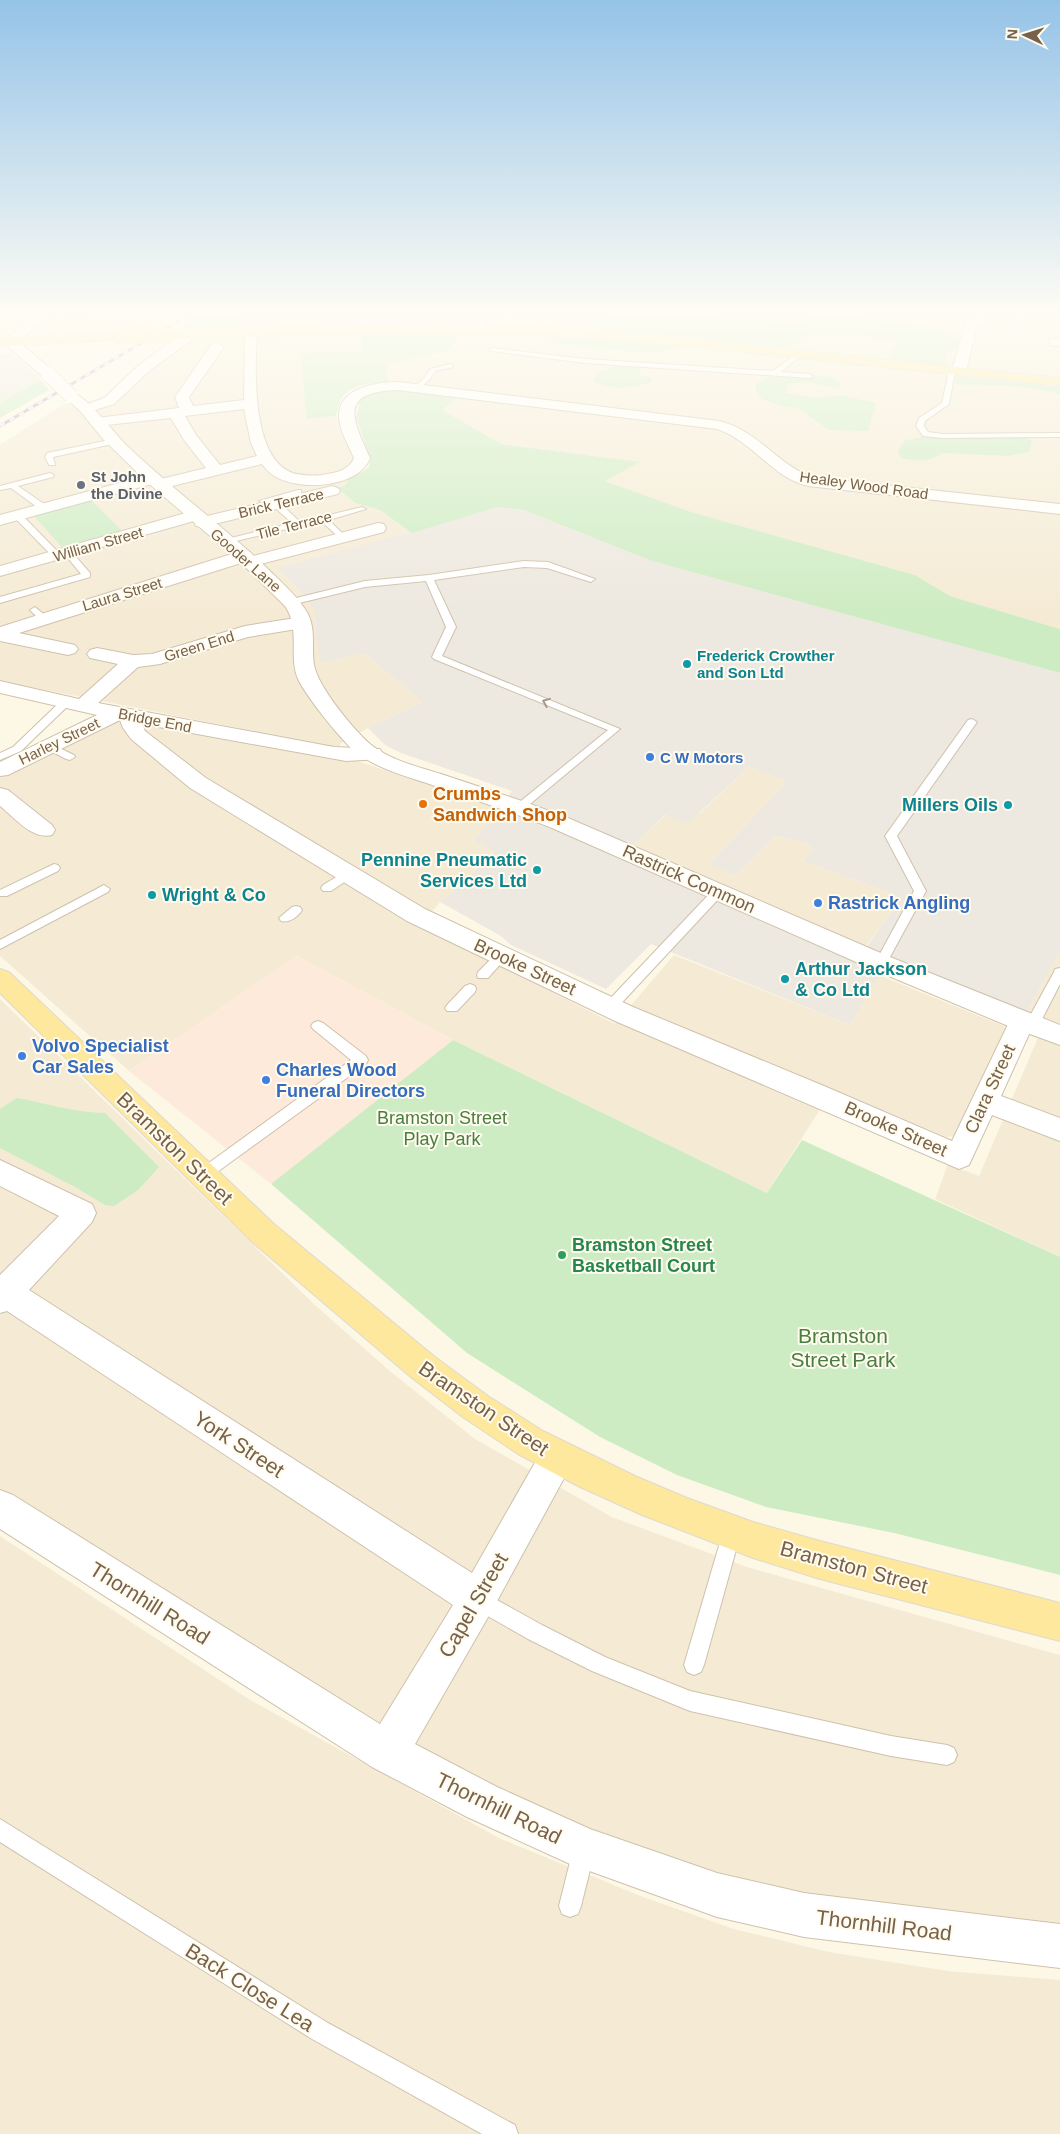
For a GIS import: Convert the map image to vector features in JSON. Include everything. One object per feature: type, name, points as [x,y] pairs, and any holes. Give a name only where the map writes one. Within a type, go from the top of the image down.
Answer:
[{"type":"main road","name":"Bramston Street","points":[[0,978],[204,1174],[249,1220],[406,1354],[463,1399],[557,1457],[647,1499],[732,1532],[818,1559],[1060,1622]]},
{"type":"street","name":"Gooder Lane","points":[[89,414],[114,441],[157,481],[292,602],[302,623],[304,663],[308,679],[325,705],[348,732],[372,754]]},
{"type":"street","points":[[91,416],[134,414]]},
{"type":"street","points":[[182,414],[188,438],[216,470]]},
{"type":"street","points":[[0,520],[157,481],[266,458],[253,414]]},
{"type":"street","name":"Healey Wood Road","points":[[266,458],[280,473],[304,480],[332,478],[349,473],[361,464],[362,458],[346,417],[347,414]]},
{"type":"street","name":"Healey Wood Road","points":[[626,414],[719,425],[743,433],[778,466],[792,475],[808,480],[1060,509]]},
{"type":"street","name":"Brick Terrace","points":[[198,518],[332,491]]},
{"type":"street","name":"William Street","points":[[0,571],[198,518]]},
{"type":"street","name":"Laura Street","points":[[0,634],[39,615],[126,597],[246,559],[378,528]]},
{"type":"street","name":"Green End","points":[[97,654],[133,661],[180,656],[245,632],[302,623]]},
{"type":"street","points":[[0,634],[68,649]]},
{"type":"street","points":[[74,704],[133,661]]},
{"type":"street","name":"Bridge End","points":[[0,687],[123,714],[312,749]]},
{"type":"street","name":"Harley Street","points":[[0,770],[49,746],[123,714]]},
{"type":"street","name":"Brooke Street","points":[[123,714],[138,735],[198,783],[416,915],[610,1007],[814,1093],[959,1157]]},
{"type":"street","name":"Rastrick Common","points":[[312,749],[346,755],[372,754],[402,768],[520,807],[719,891],[881,963],[1060,1035]]},
{"type":"street","points":[[0,795],[44,830]]},
{"type":"street","name":"Clara Street","points":[[959,1157],[985,1101],[1027,1023]]},
{"type":"street","points":[[985,1101],[1060,1130]]},
{"type":"street","points":[[0,1172],[81,1213],[2,1294]]},
{"type":"street","name":"York Street","points":[[2,1294],[478,1599]]},
{"type":"street","name":"Capel Street","points":[[387,1752],[478,1599],[557,1457]]},
{"type":"street","name":"Thornhill Road","points":[[0,1508],[387,1752],[482,1802],[584,1849],[717,1895],[804,1915],[1060,1946]]},
{"type":"lane","points":[[931,414],[922,420],[920,426],[926,434],[942,436],[1060,435]]},
{"type":"lane","points":[[52,463],[48,457],[50,455],[114,441]]},
{"type":"lane","points":[[0,488],[50,475]]},
{"type":"lane","points":[[12,485],[44,508]]},
{"type":"lane","points":[[269,503],[298,492]]},
{"type":"lane","points":[[269,503],[298,524]]},
{"type":"lane","name":"Tile Terrace","points":[[226,542],[362,509]]},
{"type":"lane","points":[[0,600],[22,597],[87,575],[17,516]]},
{"type":"lane","points":[[322,518],[342,537]]},
{"type":"lane","points":[[292,602],[364,584],[429,578],[496,567],[534,564],[556,567],[591,579]]},
{"type":"lane","points":[[429,578],[451,627],[437,657],[615,729],[520,807]]},
{"type":"lane","points":[[0,757],[17,749],[74,704]]},
{"type":"lane","points":[[881,963],[920,890],[891,836],[972,722]]},
{"type":"lane","points":[[49,746],[70,757]]},
{"type":"lane","points":[[3,894],[54,868]]},
{"type":"lane","points":[[327,888],[348,874]]},
{"type":"lane","points":[[0,945],[104,889]]},
{"type":"lane","points":[[610,1007],[644,970],[682,921],[719,891]]},
{"type":"lane","points":[[285,918],[296,910]]},
{"type":"lane","points":[[483,975],[501,956]]},
{"type":"lane","points":[[631,964],[644,970]]},
{"type":"lane","points":[[1027,1023],[1060,972]]},
{"type":"lane","points":[[452,1008],[470,989]]},
{"type":"lane","points":[[204,1174],[361,1060],[318,1026]]},
{"type":"lane","points":[[694,1666],[732,1532]]},
{"type":"lane","points":[[478,1599],[534,1632],[599,1664],[690,1701],[891,1746],[946,1755]]},
{"type":"lane","name":"Back Close Lea","points":[[0,1830],[320,2031],[506,2134]]},
{"type":"lane","points":[[570,1906],[584,1849]]},
{"type":"shaded area","points":[[49,414],[311,414],[307,419],[336,416],[354,460],[346,485],[337,488],[355,503],[380,510],[412,533],[276,568],[298,588],[315,611],[316,635],[364,653],[423,702],[368,728],[341,743],[340,746],[334,747],[0,681],[0,445]]},
{"type":"shaded area","points":[[448,414],[1060,414],[1060,629],[950,596],[915,575],[691,512],[605,481],[639,462],[501,444]]},
{"type":"shaded area","points":[[498,507],[523,510],[652,561],[1060,673],[1060,951],[1027,1012],[890,957],[850,1025],[651,944],[606,989],[511,945],[501,936],[440,902],[462,884],[494,851],[474,841],[512,791],[401,753],[385,745],[368,728],[423,702],[364,653],[321,663],[316,635],[315,611],[298,588],[276,568],[424,529]],"holes":[[[749,767],[784,780],[782,787],[709,864],[735,876],[775,836],[805,842],[813,849],[803,861],[894,894],[896,903],[866,947],[632,846],[665,815],[687,824]]]},
{"type":"shaded area","points":[[112,720],[354,760],[500,807],[474,841],[494,850],[462,884],[440,902],[420,925],[615,1024],[674,955],[850,1025],[879,975],[1006,1027],[956,1136],[947,1137],[833,1089],[767,1193],[453,1040],[297,956],[129,1071],[0,956],[0,777]]},
{"type":"shaded area","points":[[749,767],[784,780],[782,787],[710,863],[735,876],[775,836],[805,842],[813,849],[803,861],[894,894],[896,903],[890,914],[865,947],[631,846],[666,815],[700,813]]},
{"type":"shaded area","points":[[1060,951],[1060,1257],[935,1199],[948,1164],[979,1176],[1046,1019],[1027,1012]]},
{"type":"shaded area","points":[[297,956],[453,1040],[271,1184],[129,1071]]},
{"type":"shaded area","points":[[0,999],[315,1305],[391,1372],[475,1439],[612,1517],[747,1567],[1060,1655],[1060,1928],[805,1897],[640,1850],[521,1803],[416,1750],[0,1489]]},
{"type":"shaded area","points":[[0,1536],[247,1698],[499,1838],[643,1897],[734,1929],[829,1952],[948,1971],[1060,1980],[1060,2134],[0,2134]]},
{"type":"green space","points":[[0,414],[8,414],[0,418]]},
{"type":"green space","points":[[306,414],[337,414],[336,416],[307,419]]},
{"type":"green space","points":[[357,414],[448,414],[501,444],[640,462],[605,481],[691,512],[915,575],[950,596],[1060,629],[1060,673],[652,561],[523,510],[498,507],[412,533],[380,510],[355,503],[337,488],[346,485],[348,478],[369,467],[370,457],[356,418]]},
{"type":"green space","points":[[806,414],[873,414],[868,431],[829,430]]},
{"type":"green space","points":[[922,437],[1026,437],[1032,441],[1029,452],[1008,456],[942,453],[922,460],[901,458],[898,451],[904,441]]},
{"type":"green space","points":[[92,501],[123,532],[63,548],[34,516]]},
{"type":"green space","name":"Bramston Street Park","points":[[453,1040],[767,1193],[802,1140],[1060,1257],[1060,1575],[894,1533],[766,1507],[677,1475],[600,1437],[467,1353],[271,1184]]},
{"type":"green space","points":[[17,1098],[72,1110],[105,1113],[159,1167],[138,1190],[114,1206],[105,1205],[75,1187],[0,1148],[0,1109]]},
{"type":"railway","points":[[0,426],[21,414]]},
{"type":"place","name":"St John the Divine","points":[[81,485]]},
{"type":"place","name":"Frederick Crowther and Son Ltd","points":[[687,664]]},
{"type":"place","name":"C W Motors","points":[[650,757]]},
{"type":"place","name":"Crumbs Sandwich Shop","points":[[423,804]]},
{"type":"place","name":"Millers Oils","points":[[1008,805]]},
{"type":"place","name":"Pennine Pneumatic Services Ltd","points":[[537,870]]},
{"type":"place","name":"Wright & Co","points":[[152,895]]},
{"type":"place","name":"Rastrick Angling","points":[[818,903]]},
{"type":"place","name":"Arthur Jackson & Co Ltd","points":[[785,979]]},
{"type":"place","name":"Volvo Specialist Car Sales","points":[[22,1056]]},
{"type":"place","name":"Charles Wood Funeral Directors","points":[[266,1080]]},
{"type":"place","name":"Bramston Street Basketball Court","points":[[562,1255]]},
{"type":"park label","name":"Bramston Street Play Park","points":[[442,1128]]}]
